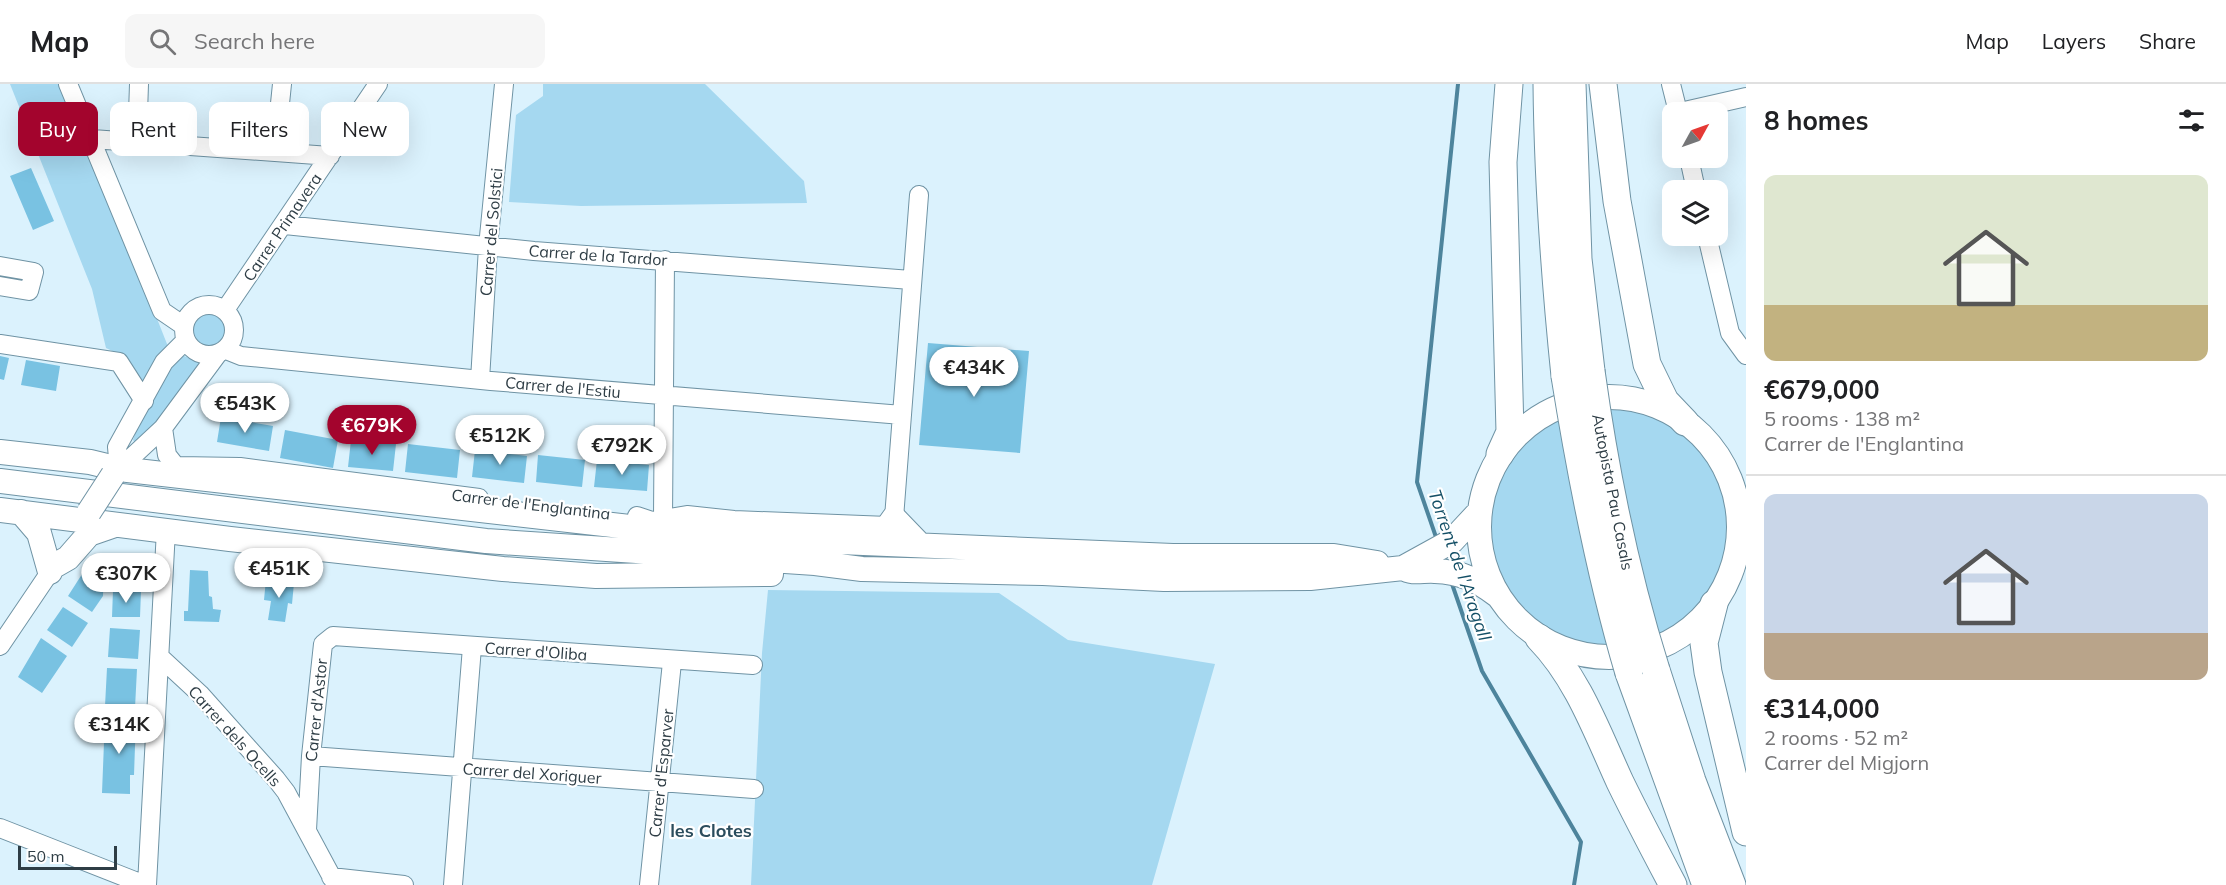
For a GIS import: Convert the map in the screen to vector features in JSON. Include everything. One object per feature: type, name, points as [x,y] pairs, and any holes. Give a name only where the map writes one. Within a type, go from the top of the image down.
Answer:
[{"type":"highway","points":[[1500,454],[1510,432],[1503,162],[1509,84]]},
{"type":"highway","name":"Autopista Pau Casals","points":[[1547,84],[1552,248],[1578,373],[1605,465],[1626,565],[1656,670],[1692,781],[1732,885]]},
{"type":"highway","name":"Autopista Pau Casals","points":[[1572,84],[1578,259],[1578,373],[1590,518],[1629,673],[1706,885]]},
{"type":"highway","points":[[1603,84],[1617,201],[1647,364],[1665,401],[1685,422]]},
{"type":"highway","points":[[1714,604],[1704,643],[1708,672],[1746,832]]},
{"type":"highway","points":[[1539,638],[1558,657],[1578,693],[1622,786],[1673,885]]},
{"type":"main road","points":[[0,452],[90,462],[116,472],[178,471],[717,537],[1173,556],[1334,556],[1374,562],[1410,572],[1433,570],[1457,573],[1475,579],[1497,595],[1516,619],[1539,638],[1572,652],[1607,658],[1633,655],[1659,648],[1675,640],[1703,618],[1714,604],[1732,569],[1742,526],[1732,486],[1720,460],[1704,439],[1685,422],[1642,401],[1610,397],[1586,399],[1562,405],[1534,420],[1521,430],[1500,454],[1483,492],[1479,512],[1481,555],[1497,595]]},
{"type":"main road","points":[[1720,460],[1746,472]]},
{"type":"main road","points":[[52,569],[116,472]]},
{"type":"main road","points":[[0,481],[486,541],[815,563],[840,567],[1164,579],[1310,578],[1397,568],[1452,541],[1479,512]]},
{"type":"main road","points":[[10,511],[87,516],[118,524],[166,530],[491,567],[597,576],[691,577],[818,573],[840,567]]},
{"type":"main road","points":[[10,511],[39,533],[52,569]]},
{"type":"main road","points":[[845,543],[882,535],[891,522],[920,546]]},
{"type":"main road","points":[[52,569],[68,558],[89,534],[118,524]]},
{"type":"street","points":[[68,84],[76,102]]},
{"type":"street","points":[[138,102],[139,84]]},
{"type":"street","points":[[280,102],[282,84]]},
{"type":"street","name":"Carrer Primavera","points":[[366,102],[378,84]]},
{"type":"street","name":"Carrer del Solstici","points":[[480,380],[504,84]]},
{"type":"street","points":[[1671,84],[1676,102]]},
{"type":"street","points":[[1724,102],[1746,97]]},
{"type":"street","points":[[98,154],[162,311],[185,333],[198,353],[208,356],[222,352]]},
{"type":"street","name":"Carrer Primavera","points":[[225,310],[330,156]]},
{"type":"street","points":[[891,522],[902,415],[919,195]]},
{"type":"street","name":"Carrer de la Tardor","points":[[285,225],[489,247],[911,280]]},
{"type":"street","points":[[1709,246],[1730,333],[1746,355]]},
{"type":"street","points":[[665,260],[663,518],[678,525],[708,530],[717,537]]},
{"type":"street","points":[[0,266],[34,272],[29,291],[0,286]]},
{"type":"street","points":[[215,305],[225,310],[235,327],[232,341],[164,428],[116,472],[117,447],[164,362],[185,333],[190,313],[197,307],[215,305]]},
{"type":"street","points":[[0,344],[119,362],[144,401]]},
{"type":"street","name":"Carrer de l'Estiu","points":[[222,352],[241,356],[480,380],[902,415]]},
{"type":"street","points":[[164,428],[164,446],[178,471]]},
{"type":"street","name":"Carrer de l'Englantina","points":[[178,471],[240,468],[643,517],[652,521],[687,516],[734,520],[891,522]]},
{"type":"street","points":[[0,828],[146,885],[166,530]]},
{"type":"street","points":[[0,646],[52,569]]},
{"type":"street","name":"Carrer d'Oliba","points":[[322,644],[333,636],[672,662],[753,665]]},
{"type":"street","name":"Carrer d'Astor","points":[[307,830],[309,777],[322,644]]},
{"type":"street","points":[[453,885],[472,647]]},
{"type":"street","name":"Carrer dels Ocells","points":[[160,657],[200,694],[276,779],[334,881]]},
{"type":"street","name":"Carrer d'Esparver","points":[[650,885],[672,662]]},
{"type":"street","name":"Carrer del Xoriguer","points":[[311,756],[754,789]]},
{"type":"street","name":"Carrer d'Astor","points":[[276,779],[292,783],[303,782],[309,777]]},
{"type":"street","points":[[334,881],[404,885]]},
{"type":"shaded area","points":[[10,84],[64,84],[71,102],[18,102],[18,104]]},
{"type":"shaded area","points":[[543,84],[705,84],[804,181],[807,203],[581,206],[509,202],[516,115],[543,96]]},
{"type":"shaded area","points":[[39,156],[93,156],[169,349],[143,388],[127,358],[106,348],[92,289]]},
{"type":"shaded area","points":[[209,314],[221,319],[226,331],[221,343],[209,348],[197,343],[192,331],[197,319]]},
{"type":"shaded area","points":[[182,355],[198,362],[200,375],[137,445],[133,440],[153,394],[174,362]]},
{"type":"shaded area","points":[[1608,405],[1655,414],[1676,426],[1694,441],[1709,459],[1721,480],[1730,527],[1721,574],[1709,595],[1694,613],[1676,628],[1655,640],[1608,649],[1561,640],[1540,628],[1522,613],[1507,595],[1495,574],[1486,527],[1495,480],[1507,459],[1522,441],[1540,426],[1561,414]]},
{"type":"shaded area","points":[[768,590],[999,593],[1068,640],[1215,664],[1152,885],[751,885],[762,653]]},
{"type":"building","points":[[31,168],[54,221],[33,230],[10,176]]},
{"type":"building","points":[[928,343],[1029,351],[1020,453],[919,445]]},
{"type":"building","points":[[0,356],[9,358],[4,380],[0,379]]},
{"type":"building","points":[[26,360],[60,366],[56,391],[21,385]]},
{"type":"building","points":[[221,417],[273,426],[269,451],[217,442]]},
{"type":"building","points":[[285,430],[338,440],[333,468],[280,458]]},
{"type":"building","points":[[351,440],[396,444],[393,471],[348,467]]},
{"type":"building","points":[[408,444],[460,450],[457,478],[405,472]]},
{"type":"building","points":[[475,450],[527,456],[524,483],[472,477]]},
{"type":"building","points":[[538,455],[585,460],[582,487],[536,482]]},
{"type":"building","points":[[597,460],[649,465],[647,491],[594,487]]},
{"type":"building","points":[[93,557],[104,563],[103,596],[92,612],[68,596]]},
{"type":"building","points":[[115,559],[143,561],[141,580],[114,578]]},
{"type":"building","points":[[190,570],[208,571],[209,596],[212,597],[213,609],[221,610],[219,622],[184,621],[184,611],[188,611]]},
{"type":"building","points":[[266,579],[294,583],[292,604],[288,603],[285,622],[268,620],[271,601],[264,600]]},
{"type":"building","points":[[113,590],[141,591],[140,617],[112,617]]},
{"type":"building","points":[[63,607],[88,623],[72,647],[47,630]]},
{"type":"building","points":[[110,628],[140,630],[138,659],[108,657]]},
{"type":"building","points":[[41,638],[67,656],[42,693],[18,677]]},
{"type":"building","points":[[107,668],[137,669],[135,708],[105,706]]},
{"type":"building","points":[[105,717],[136,718],[134,775],[130,775],[130,794],[102,793]]},
{"type":"waterway","name":"Torrent de l'Aragall","points":[[1437,540],[1417,482],[1458,84]]},
{"type":"waterway","name":"Torrent de l'Aragall","points":[[1451,581],[1482,671],[1581,842],[1574,885]]},
{"type":"district","name":"les Clotes","points":[[711,830]]}]
